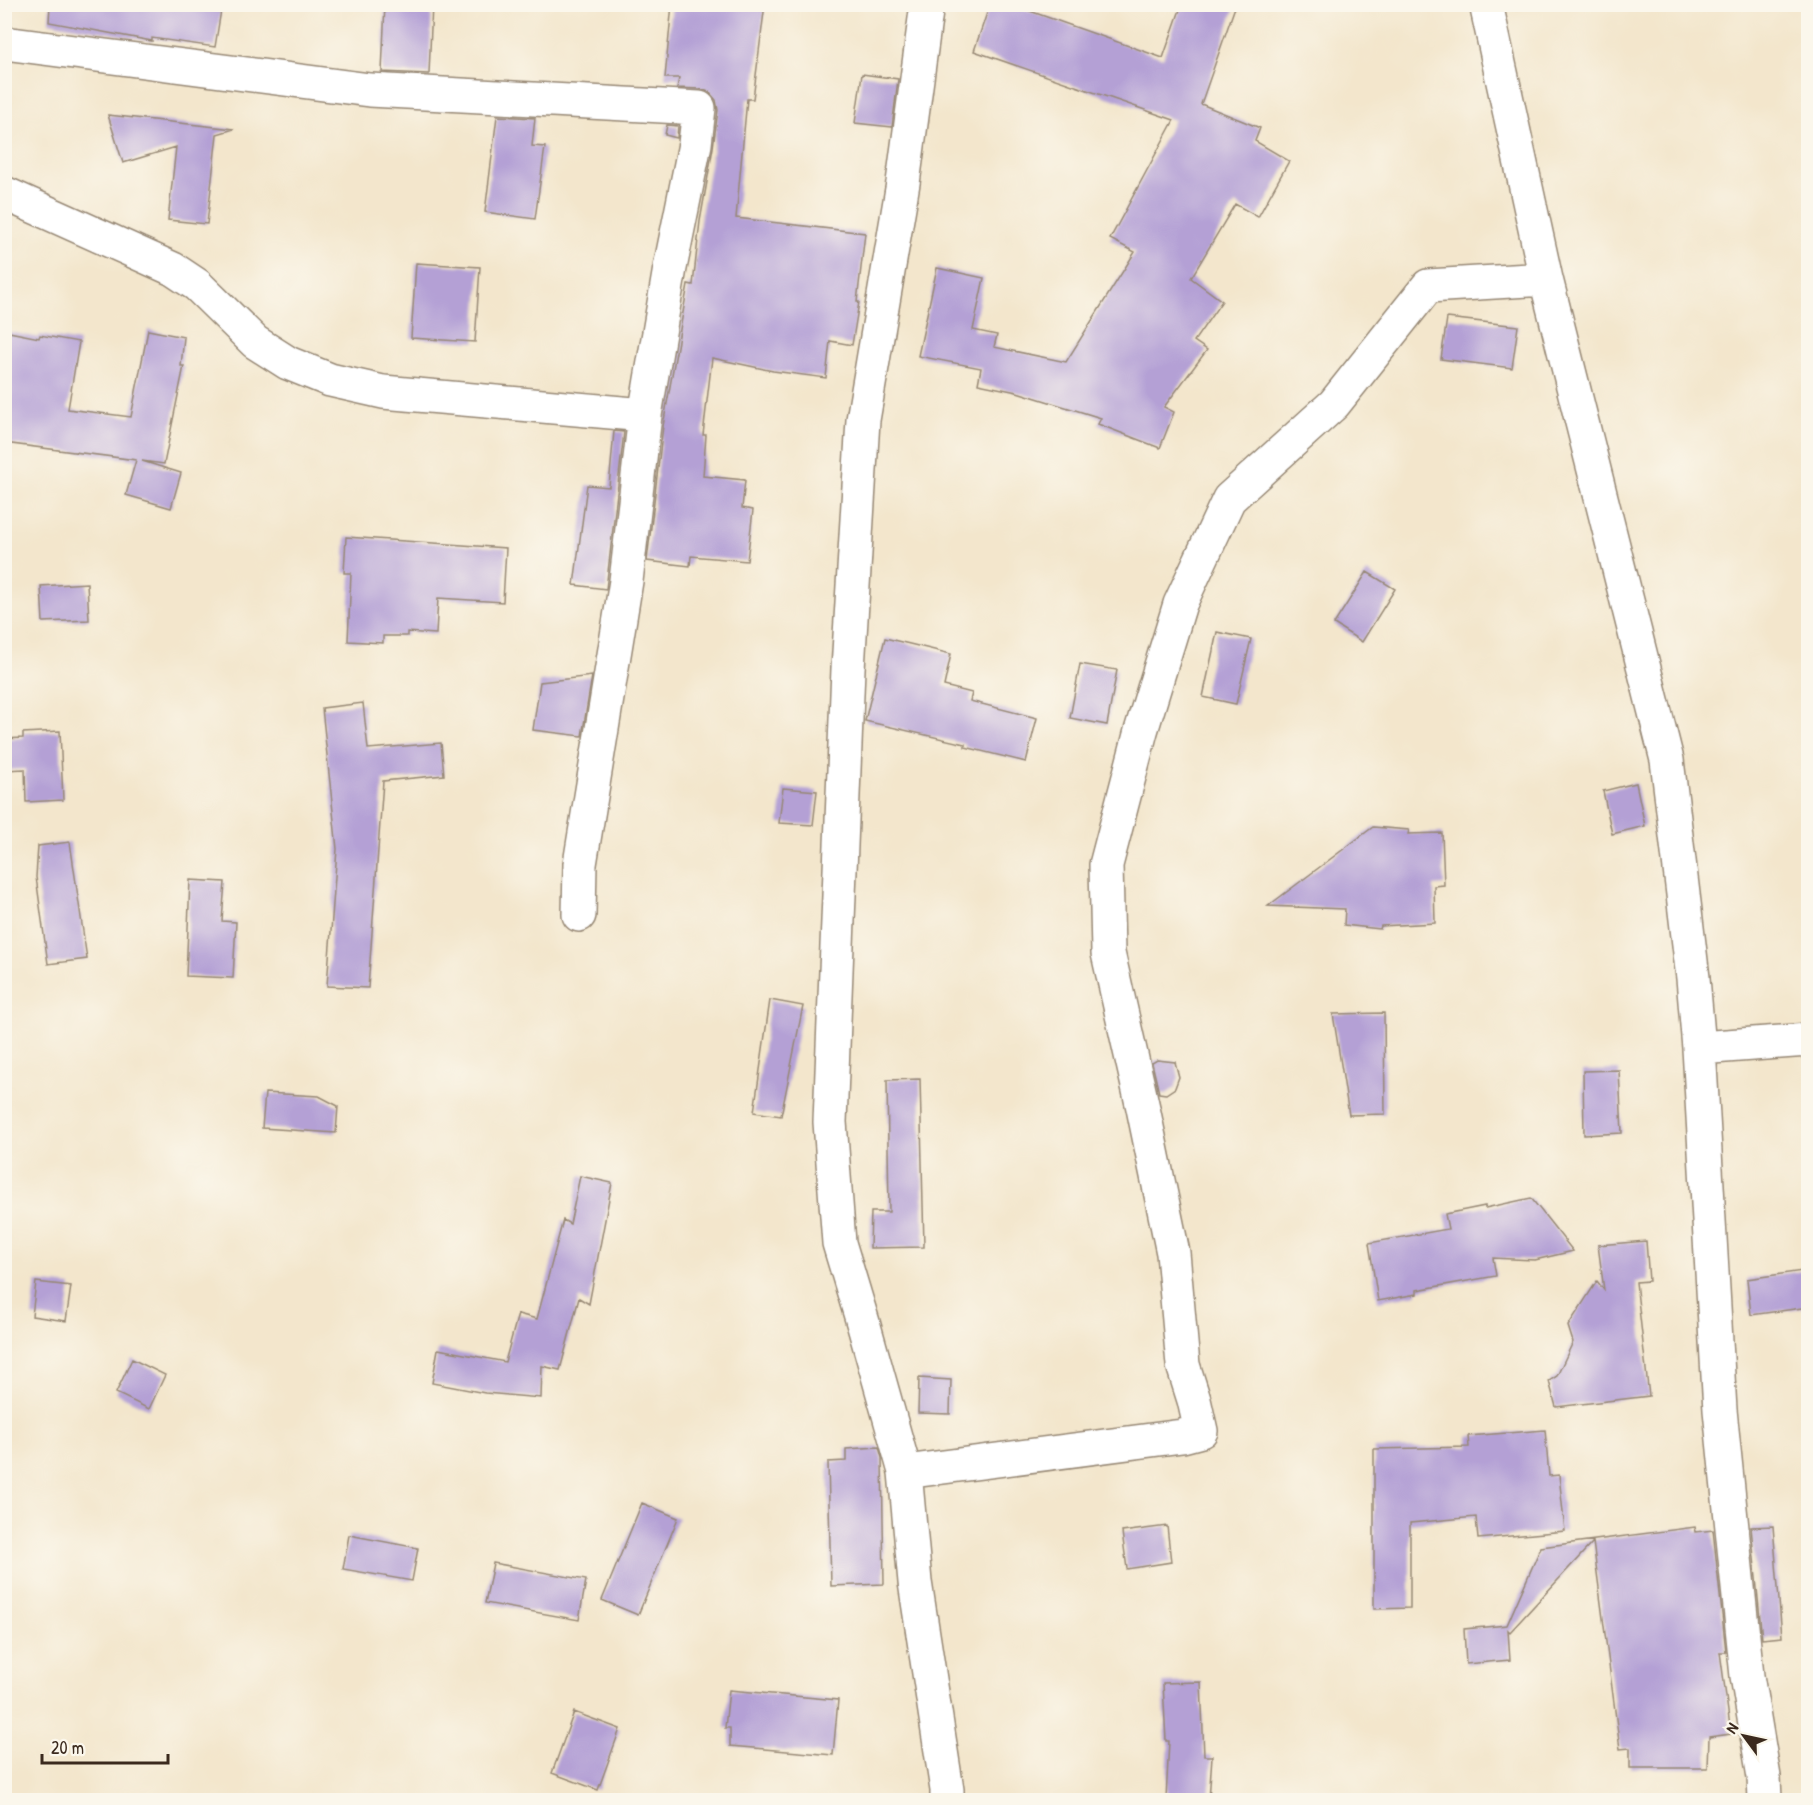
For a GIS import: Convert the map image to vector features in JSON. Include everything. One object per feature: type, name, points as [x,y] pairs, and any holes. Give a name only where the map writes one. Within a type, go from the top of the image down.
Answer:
[{"type":"street","points":[[927,4],[903,183],[863,420],[848,669],[830,1122],[839,1243],[905,1472],[915,1582],[947,1800]]},
{"type":"street","points":[[1486,4],[1546,279],[1667,760],[1700,1048],[1720,1410],[1747,1676],[1764,1777],[1765,1800]]},
{"type":"street","points":[[4,43],[370,90],[699,108],[695,144],[670,268],[645,415],[627,581],[580,864],[579,915]]},
{"type":"street","points":[[4,193],[173,269],[197,285],[255,342],[288,363],[330,380],[383,392],[645,415]]},
{"type":"street","points":[[905,1472],[1201,1431],[1183,1365],[1173,1252],[1108,953],[1106,865],[1148,710],[1180,604],[1229,499],[1334,404],[1428,286],[1546,279]]},
{"type":"street","points":[[1700,1048],[1809,1040]]},
{"type":"building","points":[[50,4],[222,4],[215,47],[152,38],[152,41],[49,22]]},
{"type":"building","points":[[385,4],[432,4],[429,74],[382,72]]},
{"type":"building","points":[[672,4],[765,4],[753,99],[747,99],[736,218],[865,233],[857,302],[859,302],[852,345],[830,341],[826,378],[773,371],[712,358],[703,435],[706,435],[703,476],[745,480],[742,508],[753,510],[747,561],[691,556],[690,566],[647,561],[663,426],[688,284],[693,285],[700,221],[718,110],[716,100],[709,92],[700,89],[677,88],[679,78],[665,78]]},
{"type":"building","points":[[990,4],[1010,4],[1163,58],[1182,4],[1236,4],[1201,104],[1260,128],[1255,141],[1289,161],[1258,217],[1235,204],[1191,278],[1222,301],[1194,341],[1207,350],[1164,407],[1174,412],[1160,448],[1098,424],[1101,418],[1017,392],[978,384],[981,368],[918,356],[937,268],[984,278],[973,330],[997,335],[994,347],[1066,362],[1135,252],[1110,239],[1174,120],[974,51]]},
{"type":"building","points":[[862,74],[898,79],[892,127],[855,123]]},
{"type":"building","points":[[108,115],[234,129],[217,134],[207,224],[168,220],[176,147],[123,163]]},
{"type":"building","points":[[497,116],[535,118],[532,146],[545,147],[535,219],[485,212]]},
{"type":"building","points":[[667,125],[678,126],[677,138],[665,135]]},
{"type":"building","points":[[416,263],[480,267],[475,342],[411,338]]},
{"type":"building","points":[[1447,318],[1518,326],[1512,368],[1441,359]]},
{"type":"building","points":[[148,330],[184,337],[181,366],[184,366],[164,464],[142,461],[181,473],[171,508],[126,495],[136,460],[4,443],[4,331],[39,338],[40,335],[79,342],[68,409],[131,417]]},
{"type":"building","points":[[614,431],[624,432],[606,589],[574,585],[587,485],[609,487]]},
{"type":"building","points":[[346,537],[506,548],[503,602],[438,598],[436,634],[407,632],[407,636],[383,636],[383,643],[348,641],[351,573],[344,573]]},
{"type":"building","points":[[1367,572],[1395,589],[1362,642],[1334,624]]},
{"type":"building","points":[[87,583],[89,620],[43,622],[41,586]]},
{"type":"building","points":[[1217,632],[1251,639],[1236,704],[1203,697]]},
{"type":"building","points":[[885,638],[951,654],[944,686],[972,693],[970,701],[1037,718],[1026,762],[965,747],[965,744],[865,721]]},
{"type":"building","points":[[1080,664],[1117,670],[1107,725],[1070,718]]},
{"type":"building","points":[[592,676],[582,736],[533,730],[540,682]]},
{"type":"building","points":[[363,703],[368,749],[441,743],[444,775],[383,781],[368,988],[327,986],[337,849],[322,708]]},
{"type":"building","points":[[60,731],[63,800],[26,802],[25,769],[4,770],[4,739],[23,738],[23,733]]},
{"type":"building","points":[[1636,783],[1645,826],[1612,834],[1603,791]]},
{"type":"building","points":[[783,788],[817,791],[813,825],[779,823]]},
{"type":"building","points":[[1373,827],[1409,830],[1408,834],[1442,833],[1444,885],[1434,886],[1435,923],[1381,926],[1380,929],[1344,925],[1345,909],[1268,906]]},
{"type":"building","points":[[70,842],[87,959],[48,964],[36,877],[38,846]]},
{"type":"building","points":[[190,880],[225,882],[222,921],[236,922],[233,978],[186,976]]},
{"type":"building","points":[[770,1000],[803,1006],[781,1116],[754,1112]]},
{"type":"building","points":[[1384,1013],[1385,1114],[1349,1115],[1333,1014]]},
{"type":"building","points":[[1157,1060],[1175,1062],[1179,1077],[1175,1088],[1166,1094],[1159,1093],[1152,1063]]},
{"type":"building","points":[[1619,1070],[1622,1133],[1584,1135],[1583,1071]]},
{"type":"building","points":[[920,1079],[924,1247],[870,1248],[871,1212],[889,1212],[887,1080]]},
{"type":"building","points":[[265,1093],[319,1096],[338,1106],[336,1133],[262,1128]]},
{"type":"building","points":[[580,1176],[612,1183],[589,1304],[579,1298],[560,1370],[542,1366],[541,1398],[485,1393],[432,1383],[438,1349],[505,1362],[518,1314],[537,1319],[563,1220],[570,1224]]},
{"type":"building","points":[[1531,1198],[1573,1251],[1535,1260],[1493,1258],[1496,1276],[1417,1290],[1417,1294],[1378,1301],[1369,1243],[1448,1229],[1445,1214]]},
{"type":"building","points":[[1646,1241],[1649,1281],[1636,1282],[1649,1396],[1556,1407],[1549,1381],[1557,1376],[1573,1342],[1568,1326],[1597,1281],[1604,1290],[1598,1245]]},
{"type":"building","points":[[1809,1270],[1809,1307],[1751,1315],[1747,1279]]},
{"type":"building","points":[[36,1282],[71,1286],[66,1321],[32,1316]]},
{"type":"building","points":[[132,1359],[165,1375],[149,1409],[116,1393]]},
{"type":"building","points":[[919,1378],[951,1380],[950,1414],[918,1413]]},
{"type":"building","points":[[1545,1430],[1549,1476],[1559,1475],[1565,1531],[1478,1539],[1476,1517],[1410,1523],[1410,1608],[1374,1609],[1374,1449],[1469,1447],[1468,1436]]},
{"type":"building","points":[[879,1447],[882,1458],[884,1584],[831,1586],[828,1462],[846,1461],[846,1449]]},
{"type":"building","points":[[642,1503],[678,1518],[638,1615],[602,1600]]},
{"type":"building","points":[[1167,1526],[1171,1562],[1127,1569],[1122,1532]]},
{"type":"building","points":[[1773,1526],[1782,1637],[1762,1639],[1751,1527]]},
{"type":"building","points":[[1695,1527],[1696,1532],[1713,1530],[1726,1652],[1720,1652],[1731,1734],[1709,1737],[1708,1768],[1630,1768],[1630,1748],[1620,1749],[1593,1542],[1510,1632],[1508,1630],[1510,1660],[1466,1664],[1464,1629],[1507,1625],[1541,1547]]},
{"type":"building","points":[[349,1535],[418,1548],[412,1581],[343,1569]]},
{"type":"building","points":[[493,1563],[586,1580],[579,1620],[485,1603]]},
{"type":"building","points":[[1201,1682],[1204,1756],[1212,1756],[1209,1800],[1166,1800],[1169,1741],[1166,1741],[1163,1683]]},
{"type":"building","points":[[729,1690],[838,1700],[833,1755],[730,1746],[730,1728],[725,1728]]},
{"type":"building","points":[[574,1712],[620,1729],[598,1790],[552,1773]]}]
